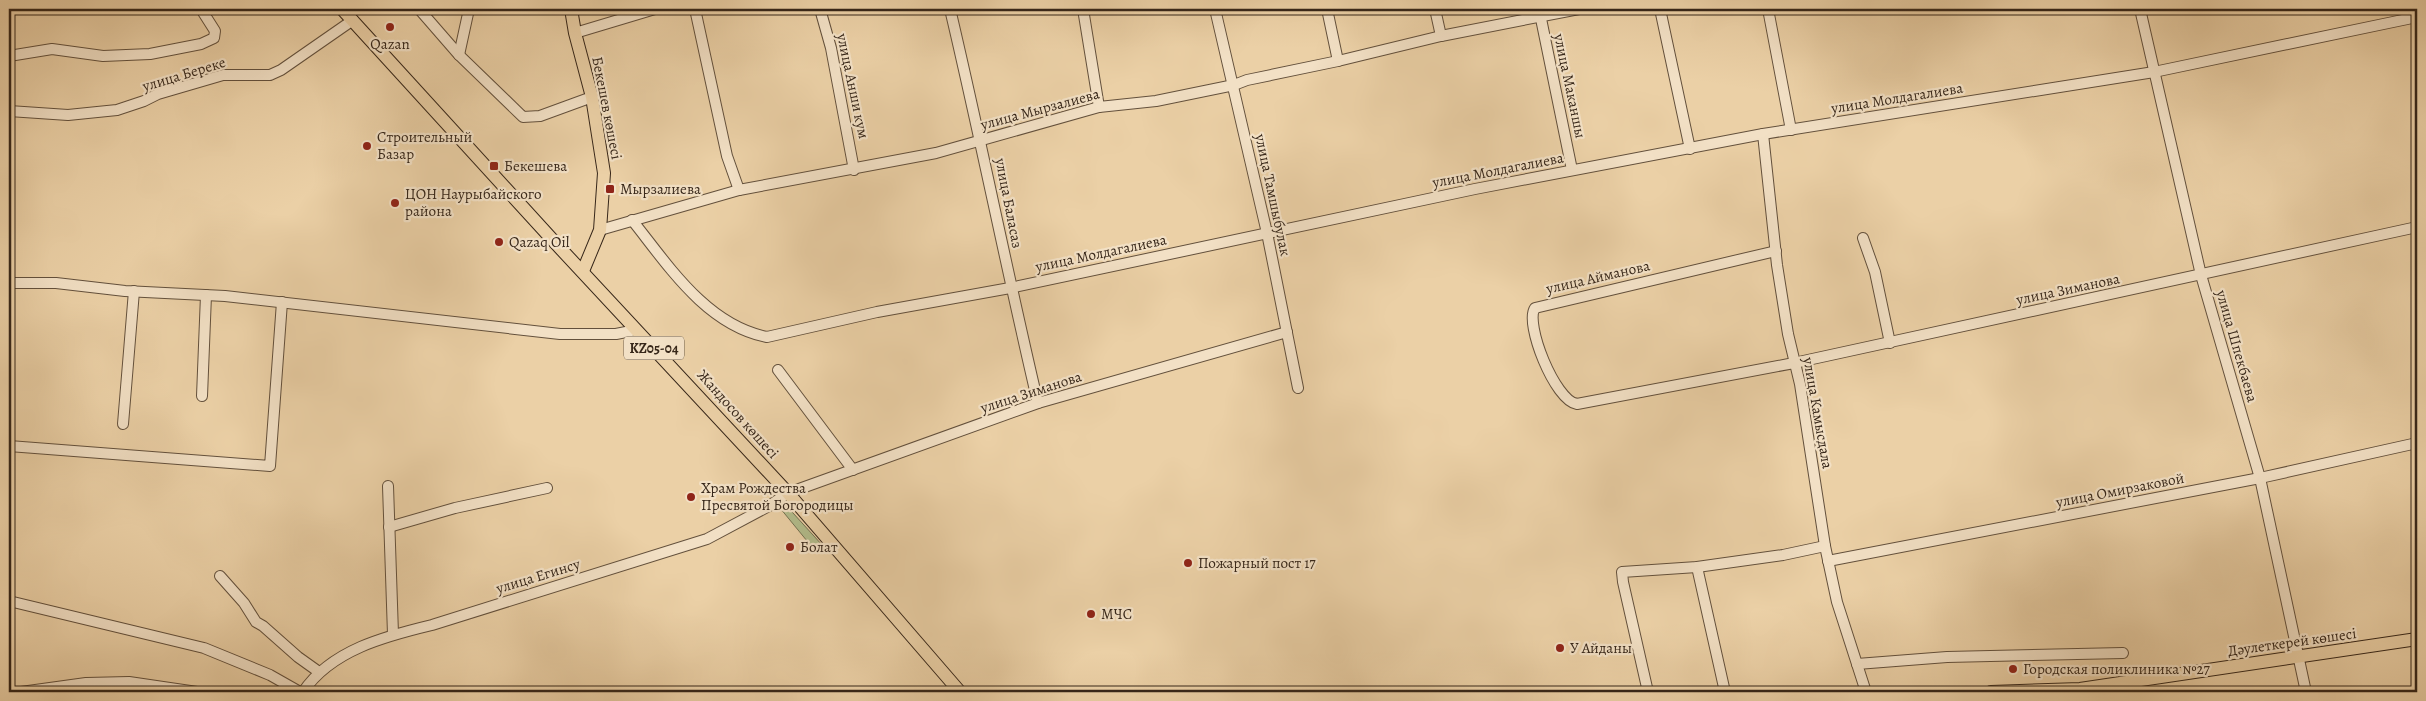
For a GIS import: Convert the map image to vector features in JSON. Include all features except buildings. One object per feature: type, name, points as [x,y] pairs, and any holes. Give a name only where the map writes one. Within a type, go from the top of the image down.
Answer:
[{"type":"main road","name":"Жандосов көшесі","points":[[342,9],[788,493],[957,687],[969,692]]},
{"type":"main road","name":"Бекешев көшесі","points":[[571,9],[575,33],[592,97],[604,173],[600,230],[582,271]]},
{"type":"main road","name":"Дәулеткерей көшесі","points":[[1991,692],[2080,689],[2417,639]]},
{"type":"street","points":[[9,56],[52,49],[126,56],[150,54],[201,44],[214,38],[215,31],[201,9]]},
{"type":"street","points":[[419,9],[459,55],[523,117],[540,116],[592,97]]},
{"type":"street","points":[[459,55],[469,9]]},
{"type":"street","points":[[575,33],[655,9]]},
{"type":"street","points":[[695,9],[727,156],[739,190]]},
{"type":"street","name":"улица Анши кум","points":[[820,9],[830,48],[854,170]]},
{"type":"street","name":"улица Баласаз","points":[[950,9],[982,140],[1010,288],[1038,403]]},
{"type":"street","points":[[1083,9],[1099,107]]},
{"type":"street","name":"улица Тамшыбулак","points":[[1215,9],[1267,233],[1298,388]]},
{"type":"street","points":[[1327,9],[1338,61]]},
{"type":"street","points":[[1435,9],[1441,36]]},
{"type":"street","name":"улица Мырзалиева","points":[[600,230],[739,190],[854,170],[982,140],[1099,107],[1156,101],[1234,85],[1247,80],[1338,61],[1540,13],[1579,9]]},
{"type":"street","points":[[1660,9],[1690,149]]},
{"type":"street","points":[[1768,9],[1791,130]]},
{"type":"street","name":"улица Шпекбаева","points":[[2140,9],[2201,275],[2260,478],[2306,692]]},
{"type":"street","name":"улица Маканшы","points":[[1540,13],[1572,170]]},
{"type":"street","name":"улица Молдагалиева","points":[[632,220],[674,274],[699,300],[728,321],[756,335],[767,338],[877,312],[1010,288],[1572,170],[1763,134],[2154,72],[2417,17]]},
{"type":"street","name":"улица Береке","points":[[9,111],[68,115],[117,110],[158,94],[223,75],[270,75],[353,20]]},
{"type":"street","name":"улица Камысдала","points":[[1763,134],[1776,251],[1788,334],[1800,384],[1825,546],[1838,602],[1866,692]]},
{"type":"street","name":"улица Зиманова","points":[[1724,376],[1890,343],[2417,227]]},
{"type":"street","points":[[1862,238],[1876,272],[1890,343]]},
{"type":"street","name":"улица Айманова","points":[[1724,376],[1572,403],[1558,388],[1547,368],[1534,322],[1534,308],[1776,251]]},
{"type":"street","points":[[9,283],[56,283],[282,302],[398,317],[560,334],[616,334],[636,330]]},
{"type":"street","points":[[123,424],[134,291]]},
{"type":"street","points":[[202,396],[206,295]]},
{"type":"street","points":[[9,446],[270,466],[282,302]]},
{"type":"street","name":"улица Зиманова","points":[[788,493],[1038,403],[1287,332]]},
{"type":"street","points":[[778,370],[853,470]]},
{"type":"street","name":"улица Омирзаковой","points":[[1828,561],[2260,478],[2417,442]]},
{"type":"street","points":[[388,486],[393,634]]},
{"type":"street","points":[[389,528],[455,508],[547,488]]},
{"type":"street","name":"улица Егинсу","points":[[301,692],[320,672],[359,647],[393,634],[442,622],[707,539],[788,493]]},
{"type":"street","points":[[1648,692],[1622,572],[1697,567],[1782,556],[1825,546]]},
{"type":"street","points":[[1697,567],[1725,692]]},
{"type":"street","points":[[220,576],[244,603],[256,622],[298,657],[320,672]]},
{"type":"street","points":[[9,601],[204,648],[270,675],[301,692]]},
{"type":"street","points":[[1857,664],[1946,658],[2123,653]]},
{"type":"street","points":[[21,692],[86,683],[130,682],[197,692]]},
{"type":"green space","points":[[783,502],[823,546],[812,547],[780,508],[778,503]]},
{"type":"place","name":"Qazan","points":[[390,27]]},
{"type":"place","name":"Строительный Базар","points":[[367,146]]},
{"type":"place","name":"Бекешева","points":[[494,166]]},
{"type":"place","name":"Мырзалиева","points":[[610,189]]},
{"type":"place","name":"ЦОН Наурыбайского района","points":[[395,203]]},
{"type":"place","name":"Qazaq Oil","points":[[499,242]]},
{"type":"place","name":"Храм Рождества Пресвятой Богородицы","points":[[691,497]]},
{"type":"place","name":"Болат","points":[[790,547]]},
{"type":"place","name":"Пожарный пост 17","points":[[1188,563]]},
{"type":"place","name":"МЧС","points":[[1091,614]]},
{"type":"place","name":"У Айданы","points":[[1560,648]]},
{"type":"place","name":"Городская поликлиника №27","points":[[2013,669]]}]
